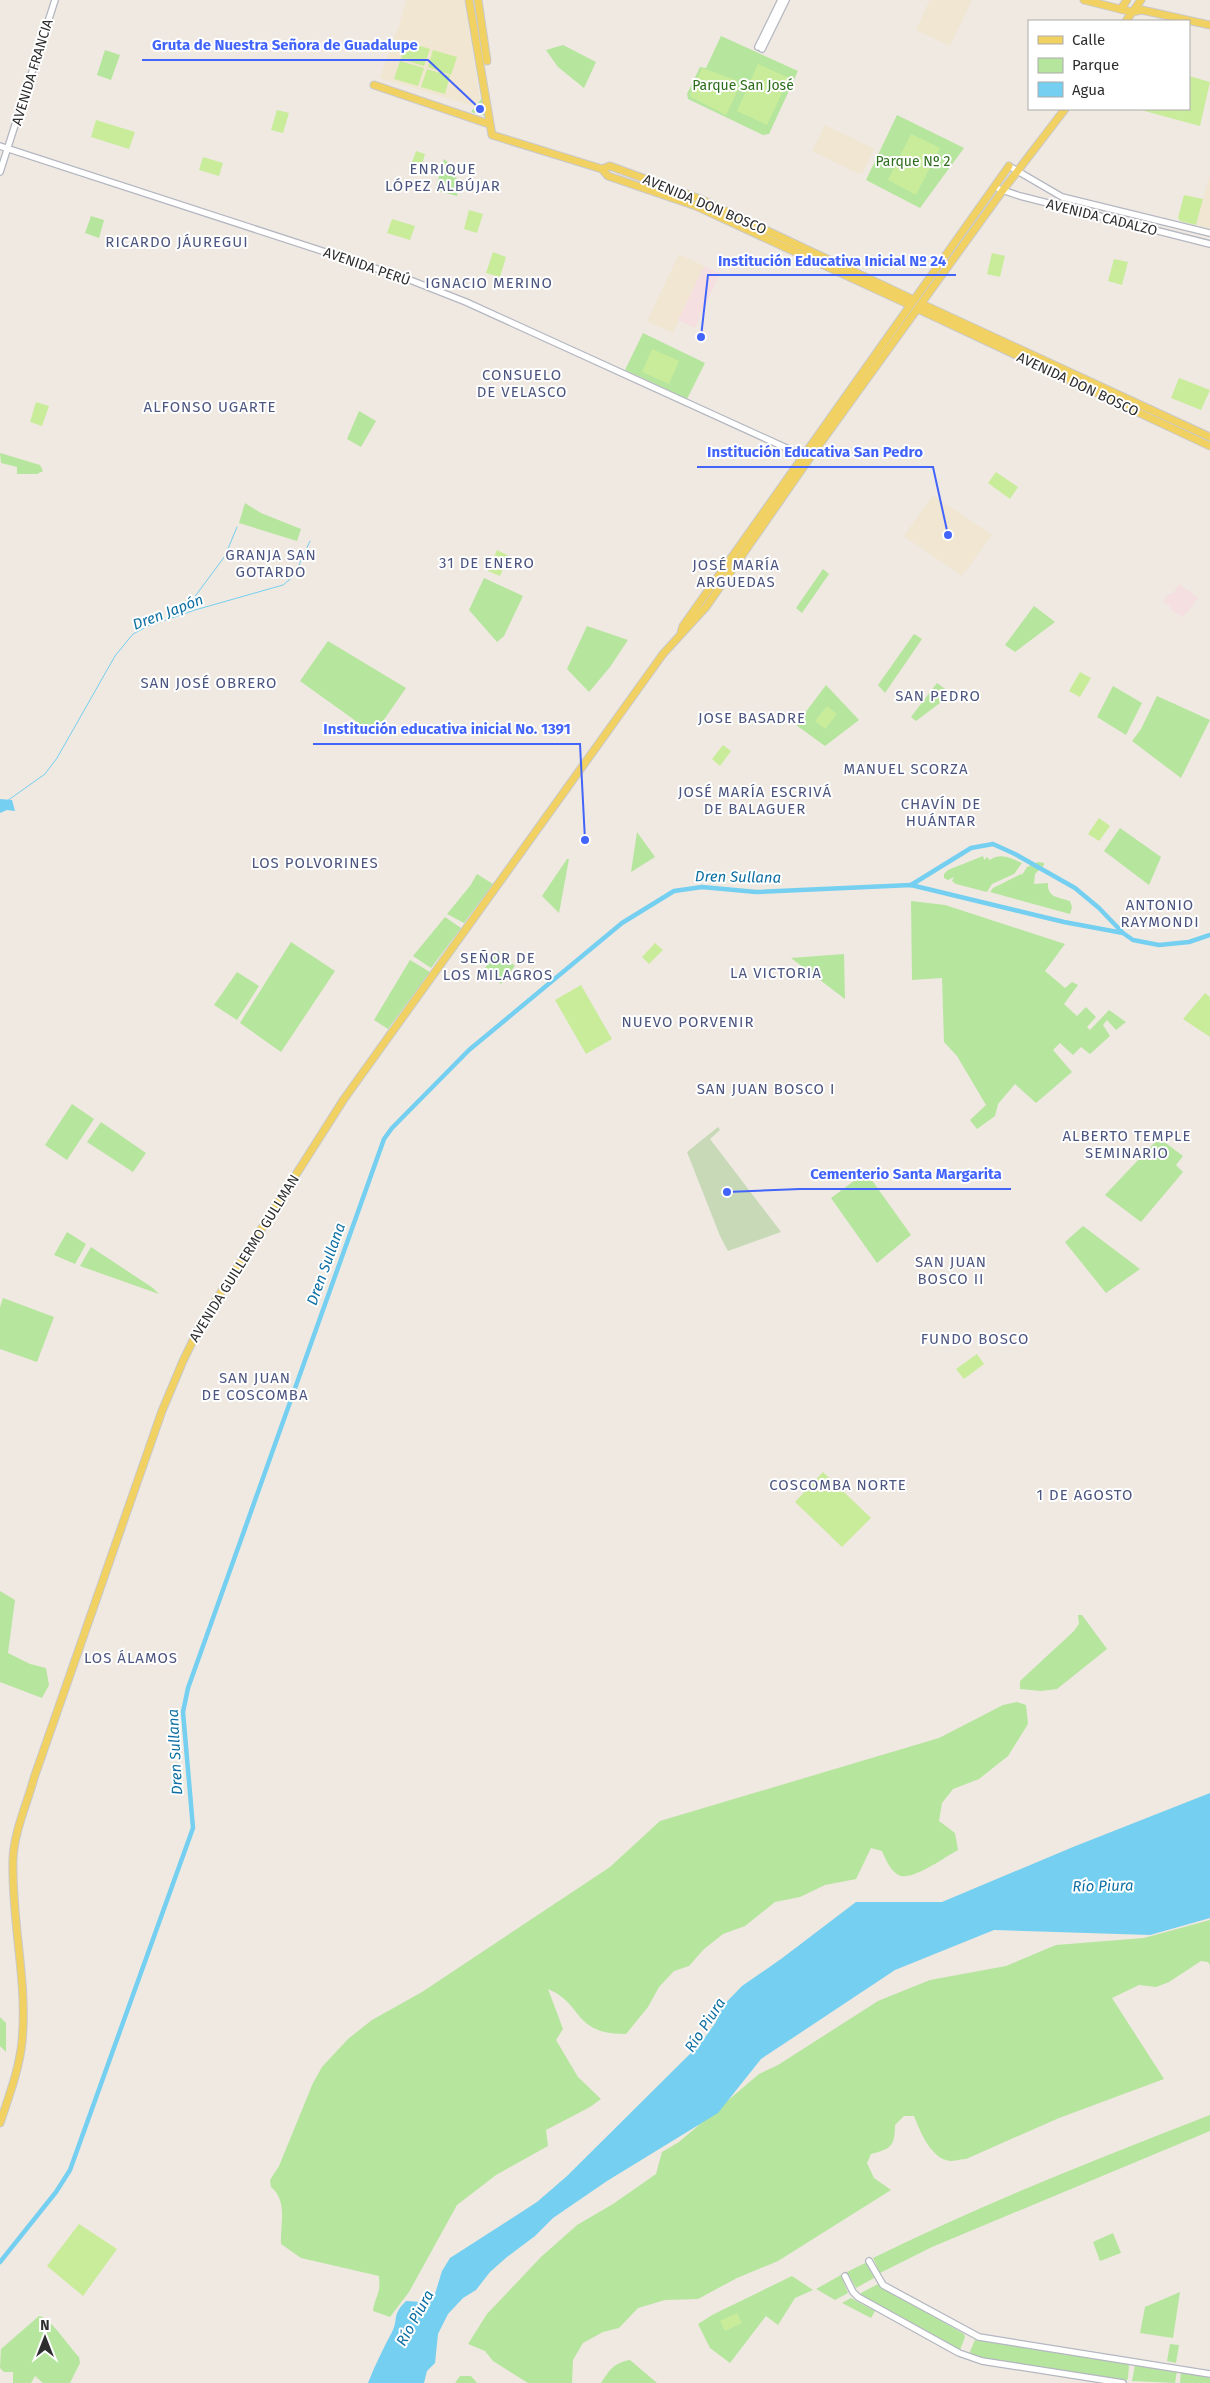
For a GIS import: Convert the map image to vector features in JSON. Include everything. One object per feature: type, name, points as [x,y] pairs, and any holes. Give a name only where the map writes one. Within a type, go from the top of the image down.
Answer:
[{"type":"main road","points":[[374,86],[489,124],[469,0]]},
{"type":"main road","points":[[478,0],[487,60]]},
{"type":"main road","points":[[1084,0],[1132,12],[1142,10],[1187,20]]},
{"type":"main road","points":[[1121,9],[1127,0]]},
{"type":"main road","points":[[1127,20],[1141,0]]},
{"type":"main road","points":[[1190,21],[1210,25]]},
{"type":"main road","name":"AVENIDA GUILLERMO GULLMAN","points":[[0,2122],[17,2070],[22,2041],[22,1996],[14,1900],[13,1859],[16,1840],[34,1778],[156,1429],[183,1361],[201,1324],[358,1078],[659,660],[681,633],[688,629],[706,606],[809,459],[1003,190],[1064,110]]},
{"type":"main road","name":"AVENIDA DON BOSCO","points":[[489,124],[492,135],[602,169],[610,166],[689,195],[912,303]]},
{"type":"main road","name":"AVENIDA GUILLERMO GULLMAN","points":[[681,633],[683,626],[1009,166]]},
{"type":"main road","points":[[978,210],[985,216]]},
{"type":"main road","name":"AVENIDA DON BOSCO","points":[[920,306],[1210,437]]},
{"type":"main road","name":"AVENIDA DON BOSCO","points":[[920,306],[1210,446]]},
{"type":"street","name":"AVENIDA FRANCIA","points":[[0,172],[55,0]]},
{"type":"street","points":[[781,0],[760,48],[786,0]]},
{"type":"street","name":"AVENIDA PERÚ","points":[[0,146],[325,251],[429,287],[804,456]]},
{"type":"street","name":"AVENIDA CADALZO","points":[[1009,166],[1052,192],[1072,200],[1210,233]]},
{"type":"street","name":"AVENIDA CADALZO","points":[[994,187],[1020,196],[1210,244]]},
{"type":"street","points":[[870,2262],[878,2280],[883,2285],[912,2302],[986,2339],[1210,2374]]},
{"type":"street","points":[[845,2276],[853,2292],[903,2323],[964,2355],[982,2361],[1123,2383]]},
{"type":"shaded area","points":[[406,0],[464,0],[480,100],[474,106],[380,78],[398,30]]},
{"type":"shaded area","points":[[930,0],[972,0],[950,46],[916,30]]},
{"type":"shaded area","points":[[825,125],[874,149],[863,172],[859,174],[812,151]]},
{"type":"shaded area","points":[[1210,177],[1210,229],[1196,225]]},
{"type":"shaded area","points":[[679,254],[704,266],[673,333],[647,321]]},
{"type":"shaded area","points":[[704,266],[720,273],[695,328],[678,320]]},
{"type":"shaded area","points":[[933,495],[992,535],[962,576],[904,536]]},
{"type":"shaded area","points":[[1179,584],[1198,598],[1183,617],[1169,609],[1171,607],[1163,601],[1170,593],[1173,594]]},
{"type":"green space","name":"Parque San José","points":[[721,36],[798,71],[769,134],[763,135],[688,99],[687,94],[700,67],[706,68]]},
{"type":"green space","points":[[406,42],[430,49],[424,66],[401,59]]},
{"type":"green space","points":[[563,45],[596,62],[584,88],[558,67],[546,50]]},
{"type":"green space","points":[[105,50],[120,55],[111,80],[97,75]]},
{"type":"green space","points":[[433,50],[457,57],[451,75],[428,67]]},
{"type":"green space","points":[[400,61],[424,68],[418,86],[394,79]]},
{"type":"green space","points":[[758,64],[789,78],[767,125],[737,111]]},
{"type":"green space","points":[[702,68],[736,80],[739,88],[726,115],[691,97],[690,95]]},
{"type":"green space","points":[[427,69],[450,76],[445,94],[421,87]]},
{"type":"green space","points":[[1190,76],[1210,82],[1200,126],[1141,110],[1190,110]]},
{"type":"green space","points":[[482,98],[484,99],[486,116],[471,112]]},
{"type":"green space","points":[[277,110],[289,113],[283,133],[271,130]]},
{"type":"green space","name":"Parque Nº 2","points":[[897,115],[964,148],[920,208],[866,180]]},
{"type":"green space","points":[[96,120],[135,132],[129,149],[91,137]]},
{"type":"green space","points":[[911,134],[940,148],[916,195],[888,180]]},
{"type":"green space","points":[[416,151],[425,154],[421,168],[411,165]]},
{"type":"green space","points":[[203,157],[223,163],[219,176],[199,170]]},
{"type":"green space","points":[[444,159],[456,176],[457,196],[435,190]]},
{"type":"green space","points":[[1184,195],[1203,199],[1196,225],[1180,221],[1178,218]]},
{"type":"green space","points":[[469,210],[483,214],[477,233],[464,229]]},
{"type":"green space","points":[[91,216],[104,220],[99,238],[85,233]]},
{"type":"green space","points":[[392,219],[415,226],[410,240],[387,233]]},
{"type":"green space","points":[[493,252],[506,257],[500,277],[486,273]]},
{"type":"green space","points":[[992,253],[1005,256],[1000,277],[987,274]]},
{"type":"green space","points":[[1114,259],[1128,262],[1122,285],[1108,281]]},
{"type":"green space","points":[[643,333],[705,363],[687,399],[625,370]]},
{"type":"green space","points":[[652,349],[679,361],[669,384],[642,372]]},
{"type":"green space","points":[[1179,378],[1210,390],[1201,410],[1171,398]]},
{"type":"green space","points":[[36,402],[49,406],[42,426],[30,422]]},
{"type":"green space","points":[[359,411],[376,421],[361,447],[347,439]]},
{"type":"green space","points":[[0,453],[40,465],[43,471],[37,474],[17,474],[17,467],[1,463]]},
{"type":"green space","points":[[996,472],[1018,487],[1010,499],[988,483]]},
{"type":"green space","points":[[245,503],[261,513],[301,529],[297,541],[239,523]]},
{"type":"green space","points":[[497,550],[509,556],[500,576],[488,571]]},
{"type":"green space","points":[[823,569],[829,574],[802,613],[796,608]]},
{"type":"green space","points":[[484,578],[523,596],[504,636],[497,642],[469,610]]},
{"type":"green space","points":[[1034,606],[1055,622],[1015,652],[1005,645]]},
{"type":"green space","points":[[587,626],[628,640],[610,667],[589,692],[567,669]]},
{"type":"green space","points":[[914,634],[922,639],[885,693],[878,685]]},
{"type":"green space","points":[[328,641],[406,688],[374,734],[300,681]]},
{"type":"green space","points":[[1080,672],[1091,678],[1080,697],[1069,691]]},
{"type":"green space","points":[[937,683],[952,694],[916,721],[911,717]]},
{"type":"green space","points":[[826,685],[859,720],[825,746],[796,725]]},
{"type":"green space","points":[[1113,686],[1142,703],[1126,735],[1097,717]]},
{"type":"green space","points":[[1157,696],[1210,720],[1181,778],[1132,741],[1141,729]]},
{"type":"green space","points":[[827,706],[837,714],[825,729],[815,721]]},
{"type":"green space","points":[[723,745],[731,751],[720,766],[712,759]]},
{"type":"green space","points":[[1099,818],[1110,826],[1099,841],[1088,834]]},
{"type":"green space","points":[[1120,828],[1161,857],[1149,885],[1104,851]]},
{"type":"green space","points":[[637,832],[655,857],[631,872]]},
{"type":"green space","points":[[983,856],[984,860],[987,857],[990,860],[1002,856],[1022,863],[1014,874],[992,884],[987,892],[956,884],[952,881],[954,877],[948,880],[944,878],[944,874],[948,870]]},
{"type":"green space","points":[[567,859],[569,859],[559,913],[542,896]]},
{"type":"green space","points":[[1038,862],[1044,863],[1044,865],[1035,874],[1034,884],[1048,883],[1049,892],[1058,898],[1070,901],[1072,907],[1070,914],[990,892],[993,888],[1022,875],[1027,867]]},
{"type":"green space","points":[[477,874],[493,884],[464,923],[447,914],[470,886]]},
{"type":"green space","points":[[911,901],[945,905],[1065,944],[1045,971],[1065,988],[1072,982],[1078,985],[1064,1004],[1077,1016],[1086,1007],[1096,1017],[1087,1027],[1090,1030],[1109,1010],[1126,1022],[1116,1030],[1107,1020],[1103,1025],[1110,1036],[1090,1054],[1081,1047],[1073,1055],[1060,1043],[1053,1050],[1072,1072],[1036,1103],[1015,1084],[998,1104],[995,1116],[977,1129],[970,1120],[986,1105],[957,1056],[944,1042],[942,978],[912,980]]},
{"type":"green space","points":[[445,917],[461,928],[431,968],[413,956]]},
{"type":"green space","points":[[291,942],[335,971],[281,1052],[240,1023]]},
{"type":"green space","points":[[655,943],[663,950],[649,964],[642,957]]},
{"type":"green space","points":[[498,951],[515,966],[501,984],[485,968]]},
{"type":"green space","points":[[844,954],[845,999],[791,958]]},
{"type":"green space","points":[[410,960],[430,972],[388,1029],[374,1020]]},
{"type":"green space","points":[[237,972],[259,986],[237,1020],[214,1005]]},
{"type":"green space","points":[[581,985],[612,1039],[586,1054],[555,1000]]},
{"type":"green space","points":[[1205,993],[1210,997],[1210,1037],[1183,1019]]},
{"type":"green space","points":[[72,1104],[94,1119],[67,1160],[45,1145]]},
{"type":"green space","points":[[101,1122],[146,1153],[133,1172],[87,1142]]},
{"type":"green space","points":[[718,1127],[720,1130],[710,1139],[781,1232],[728,1251],[720,1236],[687,1152]]},
{"type":"green space","points":[[1159,1138],[1183,1156],[1176,1165],[1183,1172],[1141,1222],[1105,1195]]},
{"type":"green space","points":[[866,1172],[911,1235],[877,1263],[831,1198]]},
{"type":"green space","points":[[1083,1226],[1140,1269],[1106,1293],[1065,1242]]},
{"type":"green space","points":[[67,1232],[86,1244],[75,1264],[54,1255]]},
{"type":"green space","points":[[91,1247],[153,1288],[159,1294],[80,1266]]},
{"type":"green space","points":[[3,1298],[54,1317],[37,1362],[0,1349],[0,1307]]},
{"type":"green space","points":[[977,1354],[984,1364],[964,1379],[956,1369]]},
{"type":"green space","points":[[823,1472],[871,1518],[842,1547],[795,1502]]},
{"type":"green space","points":[[0,1591],[15,1600],[8,1653],[30,1664],[46,1668],[49,1685],[42,1698],[0,1682]]},
{"type":"green space","points":[[1078,1615],[1082,1615],[1107,1649],[1057,1689],[1041,1691],[1020,1689],[1020,1681],[1074,1631],[1079,1624]]},
{"type":"green space","points":[[1017,1702],[1026,1705],[1028,1724],[1008,1756],[979,1779],[953,1789],[942,1803],[939,1821],[955,1833],[958,1850],[922,1871],[901,1876],[892,1869],[882,1851],[871,1848],[856,1879],[825,1885],[800,1897],[775,1902],[745,1926],[723,1934],[704,1949],[689,1966],[674,1971],[659,1987],[648,2007],[626,2034],[609,2033],[587,2024],[568,2002],[548,1989],[563,2029],[556,2040],[578,2077],[601,2099],[590,2107],[546,2130],[548,2146],[496,2175],[457,2205],[409,2292],[390,2317],[373,2311],[379,2292],[379,2276],[301,2258],[281,2244],[282,2213],[280,2199],[271,2187],[270,2180],[279,2166],[313,2083],[322,2067],[348,2039],[372,2020],[422,1992],[610,1867],[660,1821],[939,1738],[1003,1705]]},
{"type":"green space","points":[[1210,1920],[1210,1965],[1208,1962],[1201,1961],[1169,1982],[1156,1987],[1139,1985],[1112,1998],[1164,2079],[1059,2118],[966,2159],[950,2161],[937,2155],[927,2143],[914,2116],[904,2116],[895,2125],[894,2138],[890,2146],[871,2154],[867,2163],[874,2178],[891,2190],[778,2261],[737,2278],[698,2299],[665,2300],[638,2308],[619,2328],[603,2332],[583,2343],[573,2360],[572,2383],[528,2383],[493,2361],[485,2351],[468,2344],[487,2314],[541,2257],[577,2225],[613,2204],[656,2174],[662,2152],[679,2142],[759,2074],[778,2065],[878,2001],[930,1980],[1006,1966],[1056,1945],[1144,1938]]},
{"type":"green space","points":[[0,2017],[6,2023],[6,2052],[0,2046]]},
{"type":"green space","points":[[1210,2115],[1210,2131],[932,2247],[880,2273],[873,2258],[956,2219],[1040,2183]]},
{"type":"green space","points":[[79,2224],[117,2249],[83,2296],[47,2266]]},
{"type":"green space","points":[[1113,2233],[1121,2253],[1100,2261],[1093,2242]]},
{"type":"green space","points":[[867,2262],[874,2278],[856,2288],[847,2272]]},
{"type":"green space","points":[[841,2275],[848,2293],[835,2300],[816,2289]]},
{"type":"green space","points":[[792,2276],[813,2290],[795,2298],[778,2325],[766,2316],[730,2363],[710,2348],[698,2324],[714,2314]]},
{"type":"green space","points":[[878,2284],[964,2334],[965,2337],[960,2350],[861,2295],[861,2293]]},
{"type":"green space","points":[[1180,2292],[1173,2338],[1140,2333],[1145,2307]]},
{"type":"green space","points":[[851,2298],[875,2311],[871,2318],[842,2303]]},
{"type":"green space","points":[[737,2313],[742,2323],[725,2331],[720,2321]]},
{"type":"green space","points":[[39,2316],[55,2328],[79,2357],[80,2363],[70,2383],[43,2383],[35,2376],[31,2383],[13,2383],[13,2372],[4,2372],[0,2368],[1,2349]]},
{"type":"green space","points":[[975,2340],[1129,2364],[1128,2379],[1125,2381],[983,2358],[969,2354]]},
{"type":"green space","points":[[1170,2344],[1179,2345],[1176,2363],[1167,2361]]},
{"type":"green space","points":[[630,2360],[657,2383],[601,2383],[613,2367]]},
{"type":"green space","points":[[1135,2365],[1177,2371],[1175,2383],[1132,2381]]},
{"type":"green space","points":[[1181,2372],[1210,2377],[1210,2383],[1180,2383]]},
{"type":"green space","points":[[460,2376],[471,2376],[477,2383],[455,2383]]},
{"type":"water","points":[[0,799],[12,800],[15,811],[7,810],[0,813]]},
{"type":"water","name":"Río Piura","points":[[1210,1793],[1210,1918],[1150,1935],[994,1930],[895,1970],[761,2059],[718,2113],[607,2181],[553,2218],[535,2236],[507,2257],[490,2272],[476,2290],[463,2298],[448,2314],[438,2334],[435,2363],[427,2371],[424,2383],[368,2383],[394,2328],[398,2310],[406,2301],[423,2302],[434,2297],[442,2271],[450,2258],[537,2202],[567,2176],[701,2043],[716,2022],[715,2014],[742,1986],[856,1902],[942,1902],[1073,1847]]},
{"type":"waterway","points":[[182,614],[225,556],[237,527]]},
{"type":"waterway","name":"Dren Japón","points":[[7,801],[45,774],[57,758],[115,656],[133,634],[148,626],[195,610],[283,585],[294,576],[310,541]]},
{"type":"waterway","points":[[911,885],[971,848],[993,844],[1015,854],[1075,888],[1099,908],[1122,932]]},
{"type":"waterway","name":"Dren Sullana","points":[[0,2262],[56,2192],[70,2170],[193,1828],[183,1712],[188,1688],[384,1139],[392,1128],[469,1050],[622,923],[674,891],[702,887],[756,892],[911,885],[1064,922],[1123,933],[1133,940],[1159,945],[1189,942],[1210,935]]},
{"type":"place","name":"Gruta de Nuestra Señora de Guadalupe","points":[[480,109]]},
{"type":"place","name":"Institución Educativa Inicial Nº 24","points":[[701,337]]},
{"type":"place","name":"Institución Educativa San Pedro","points":[[948,535]]},
{"type":"place","name":"Institución educativa inicial No. 1391","points":[[585,840]]},
{"type":"place","name":"Cementerio Santa Margarita","points":[[727,1192]]},
{"type":"district","name":"ENRIQUE LÓPEZ ALBÚJAR","points":[[443,178]]},
{"type":"district","name":"RICARDO JÁUREGUI","points":[[177,242]]},
{"type":"district","name":"IGNACIO MERINO","points":[[489,283]]},
{"type":"district","name":"CONSUELO DE VELASCO","points":[[522,384]]},
{"type":"district","name":"ALFONSO UGARTE","points":[[210,407]]},
{"type":"district","name":"31 DE ENERO","points":[[487,563]]},
{"type":"district","name":"GRANJA SAN GOTARDO","points":[[271,564]]},
{"type":"district","name":"JOSÉ MARÍA ARGUEDAS","points":[[736,574]]},
{"type":"district","name":"SAN JOSÉ OBRERO","points":[[209,683]]},
{"type":"district","name":"SAN PEDRO","points":[[938,696]]},
{"type":"district","name":"JOSE BASADRE","points":[[752,718]]},
{"type":"district","name":"MANUEL SCORZA","points":[[906,769]]},
{"type":"district","name":"JOSÉ MARÍA ESCRIVÁ DE BALAGUER","points":[[755,800]]},
{"type":"district","name":"CHAVÍN DE HUÁNTAR","points":[[941,812]]},
{"type":"district","name":"LOS POLVORINES","points":[[315,863]]},
{"type":"district","name":"ANTONIO RAYMONDI","points":[[1160,914]]},
{"type":"district","name":"SEÑOR DE LOS MILAGROS","points":[[498,966]]},
{"type":"district","name":"LA VICTORIA","points":[[776,973]]},
{"type":"district","name":"NUEVO PORVENIR","points":[[688,1022]]},
{"type":"district","name":"SAN JUAN BOSCO I","points":[[766,1089]]},
{"type":"district","name":"ALBERTO TEMPLE SEMINARIO","points":[[1127,1144]]},
{"type":"district","name":"SAN JUAN BOSCO II","points":[[951,1270]]},
{"type":"district","name":"FUNDO BOSCO","points":[[975,1339]]},
{"type":"district","name":"SAN JUAN DE COSCOMBA","points":[[255,1386]]},
{"type":"district","name":"COSCOMBA NORTE","points":[[838,1485]]},
{"type":"district","name":"1 DE AGOSTO","points":[[1085,1495]]},
{"type":"district","name":"LOS ÁLAMOS","points":[[131,1658]]}]
